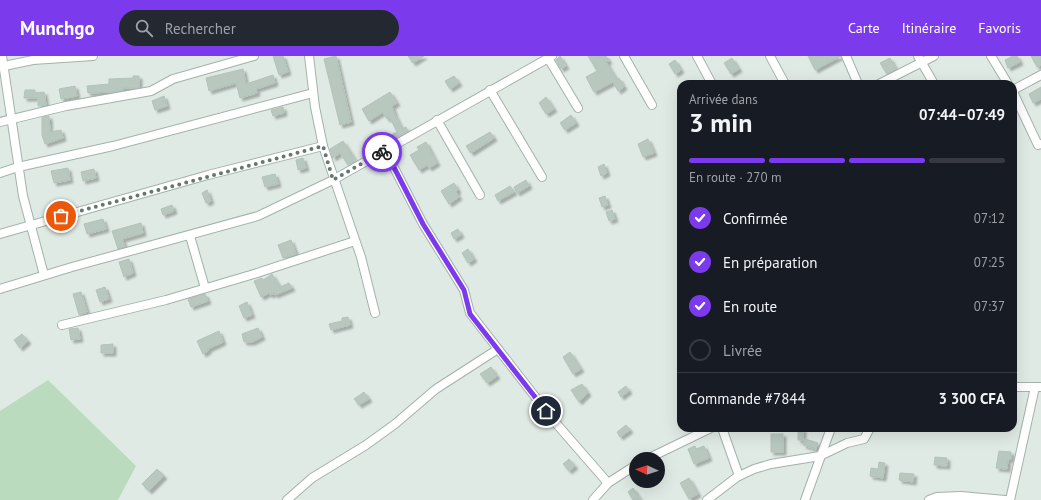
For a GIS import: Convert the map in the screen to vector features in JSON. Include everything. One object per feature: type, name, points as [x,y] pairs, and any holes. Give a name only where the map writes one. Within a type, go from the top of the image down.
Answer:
[{"type":"street","points":[[2,56],[18,167],[44,275]]},
{"type":"street","points":[[4,66],[33,60],[93,56]]},
{"type":"street","points":[[0,122],[66,106],[151,91],[173,79],[254,56]]},
{"type":"street","points":[[309,56],[313,93],[323,146],[333,180],[355,241],[375,313]]},
{"type":"street","points":[[624,56],[652,105]]},
{"type":"street","points":[[697,56],[710,80]]},
{"type":"street","points":[[770,56],[783,80]]},
{"type":"street","points":[[846,56],[856,80]]},
{"type":"street","points":[[885,80],[920,59],[934,56]]},
{"type":"street","points":[[991,56],[1006,80]]},
{"type":"street","points":[[0,288],[258,216],[333,180],[550,57],[578,108]]},
{"type":"street","points":[[920,59],[932,80]]},
{"type":"street","points":[[1017,89],[1041,75]]},
{"type":"street","points":[[490,90],[542,177]]},
{"type":"street","points":[[0,173],[18,167],[113,146],[313,93]]},
{"type":"street","points":[[1017,100],[1038,145],[1041,144]]},
{"type":"street","points":[[437,120],[480,195]]},
{"type":"street","points":[[0,234],[208,175],[323,146]]},
{"type":"street","points":[[385,150],[423,224],[464,290],[470,314],[583,456],[608,484]]},
{"type":"street","points":[[190,236],[205,288]]},
{"type":"street","points":[[62,326],[254,274],[355,241]]},
{"type":"street","points":[[287,500],[312,478],[366,445],[395,424],[436,389],[498,349]]},
{"type":"street","points":[[1010,500],[1038,387],[1017,387]]},
{"type":"street","points":[[661,452],[702,432]]},
{"type":"street","points":[[723,432],[739,476]]},
{"type":"street","points":[[805,500],[829,432]]},
{"type":"street","points":[[707,500],[739,476],[771,464],[820,456],[847,443],[864,439],[868,432]]},
{"type":"street","points":[[592,500],[608,484],[629,470]]},
{"type":"street","points":[[929,500],[937,497],[961,496],[1005,500]]},
{"type":"green space","points":[[48,380],[136,466],[118,500],[0,500],[0,411]]},
{"type":"building","points":[[273,56],[283,56],[288,72],[279,75]]},
{"type":"building","points":[[336,56],[351,122],[340,125],[324,59]]},
{"type":"building","points":[[408,56],[424,56],[413,63]]},
{"type":"building","points":[[560,56],[566,66],[561,69],[556,60]]},
{"type":"building","points":[[588,56],[606,56],[609,61],[606,62],[617,80],[619,78],[624,87],[618,91],[613,82],[594,92],[586,77],[597,71]]},
{"type":"building","points":[[808,56],[841,56],[815,70]]},
{"type":"building","points":[[1013,56],[1017,56],[1020,62],[1008,68],[1005,60]]},
{"type":"building","points":[[1031,56],[1041,56],[1041,65],[1037,67]]},
{"type":"building","points":[[732,58],[739,69],[731,74],[724,63]]},
{"type":"building","points":[[890,58],[896,69],[887,74],[880,63]]},
{"type":"building","points":[[675,60],[681,70],[675,74],[669,64]]},
{"type":"building","points":[[243,69],[246,84],[273,75],[275,83],[256,89],[257,93],[240,98],[236,83],[209,91],[206,78]]},
{"type":"building","points":[[133,76],[139,76],[139,88],[123,88],[123,90],[113,92],[88,93],[87,86],[109,84],[109,79],[133,78]]},
{"type":"building","points":[[454,76],[459,83],[450,89],[445,81]]},
{"type":"building","points":[[75,86],[77,96],[61,99],[59,89]]},
{"type":"building","points":[[1041,87],[1041,99],[1033,103],[1029,94]]},
{"type":"building","points":[[25,90],[35,90],[35,93],[44,92],[46,105],[38,106],[38,98],[24,98]]},
{"type":"building","points":[[390,92],[397,103],[392,106],[395,115],[402,129],[406,127],[408,131],[390,142],[387,137],[397,132],[390,118],[387,119],[383,112],[369,121],[362,109]]},
{"type":"building","points":[[164,96],[167,106],[155,110],[152,101]]},
{"type":"building","points":[[546,97],[554,109],[546,114],[539,103]]},
{"type":"building","points":[[283,107],[284,113],[273,116],[271,110]]},
{"type":"building","points":[[571,115],[576,123],[565,130],[560,123]]},
{"type":"building","points":[[49,116],[50,132],[61,130],[63,138],[45,144],[42,135],[42,117]]},
{"type":"building","points":[[490,132],[494,138],[471,153],[466,146]]},
{"type":"building","points":[[648,139],[654,153],[643,157],[638,144]]},
{"type":"building","points":[[343,141],[356,161],[348,165],[340,153],[333,158],[330,149]]},
{"type":"building","points":[[426,142],[437,163],[429,168],[427,165],[419,170],[410,155],[419,150],[417,147]]},
{"type":"building","points":[[303,158],[306,168],[298,170],[296,160]]},
{"type":"building","points":[[604,164],[607,173],[601,176],[598,167]]},
{"type":"building","points":[[68,168],[70,180],[54,183],[51,171]]},
{"type":"building","points":[[94,169],[96,178],[83,181],[81,172]]},
{"type":"building","points":[[275,174],[278,184],[265,187],[262,177]]},
{"type":"building","points":[[526,180],[529,186],[517,193],[514,187]]},
{"type":"building","points":[[454,183],[458,190],[456,192],[459,197],[449,204],[441,191]]},
{"type":"building","points":[[510,186],[514,192],[498,201],[495,195]]},
{"type":"building","points":[[207,190],[211,201],[206,203],[202,193]]},
{"type":"building","points":[[605,196],[608,205],[602,207],[599,198]]},
{"type":"building","points":[[172,205],[174,211],[163,215],[161,209]]},
{"type":"building","points":[[612,210],[615,219],[609,221],[606,212]]},
{"type":"building","points":[[103,219],[106,229],[87,234],[84,224]]},
{"type":"building","points":[[141,223],[143,233],[122,239],[125,247],[118,249],[112,231]]},
{"type":"building","points":[[458,229],[461,235],[454,239],[451,233]]},
{"type":"building","points":[[291,240],[296,254],[283,258],[278,245]]},
{"type":"building","points":[[468,249],[474,259],[468,263],[462,253]]},
{"type":"building","points":[[129,259],[133,273],[124,277],[119,262]]},
{"type":"building","points":[[272,274],[280,287],[289,283],[292,288],[275,295],[275,293],[270,295],[269,293],[261,297],[254,281],[262,278],[263,280]]},
{"type":"building","points":[[105,287],[109,299],[100,302],[96,290]]},
{"type":"building","points":[[81,292],[87,312],[79,315],[73,294]]},
{"type":"building","points":[[205,294],[208,301],[191,307],[188,299]]},
{"type":"building","points":[[247,302],[252,315],[244,318],[239,306]]},
{"type":"building","points":[[348,317],[350,325],[331,330],[329,324],[342,321],[342,318]]},
{"type":"building","points":[[78,328],[80,339],[71,340],[69,329]]},
{"type":"building","points":[[258,328],[262,337],[252,342],[244,342],[242,334]]},
{"type":"building","points":[[219,331],[223,342],[208,349],[208,351],[203,354],[197,341]]},
{"type":"building","points":[[22,334],[28,341],[20,348],[14,340]]},
{"type":"building","points":[[113,344],[113,353],[101,353],[101,345]]},
{"type":"building","points":[[570,352],[581,369],[573,374],[563,357]]},
{"type":"building","points":[[491,367],[497,376],[487,383],[480,374]]},
{"type":"building","points":[[582,384],[588,393],[579,402],[571,390]]},
{"type":"building","points":[[626,386],[629,391],[621,397],[618,392]]},
{"type":"building","points":[[364,392],[369,399],[359,405],[354,399]]},
{"type":"building","points":[[626,425],[630,430],[620,437],[617,432]]},
{"type":"building","points":[[798,432],[803,432],[803,440],[798,440]]},
{"type":"building","points":[[771,434],[783,434],[783,452],[771,452]]},
{"type":"building","points":[[805,439],[818,443],[816,449],[803,445]]},
{"type":"building","points":[[695,446],[696,449],[704,446],[709,458],[694,464],[688,449]]},
{"type":"building","points":[[999,451],[1011,452],[1011,459],[1008,459],[1007,469],[996,468]]},
{"type":"building","points":[[935,457],[947,458],[947,466],[934,465]]},
{"type":"building","points":[[569,459],[575,466],[569,471],[563,464]]},
{"type":"building","points":[[879,462],[885,463],[883,478],[870,476],[871,468],[878,469]]},
{"type":"building","points":[[157,469],[164,476],[149,491],[142,484]]},
{"type":"building","points":[[900,473],[914,474],[913,482],[899,480]]},
{"type":"building","points":[[689,478],[698,494],[689,499],[680,483]]},
{"type":"building","points":[[633,488],[641,500],[633,500],[628,492]]},
{"type":"way so far","points":[[61,216],[208,175],[323,146],[333,180],[382,152]]},
{"type":"route","points":[[382,152],[385,150],[402,187],[464,290],[470,314],[546,411]]}]
